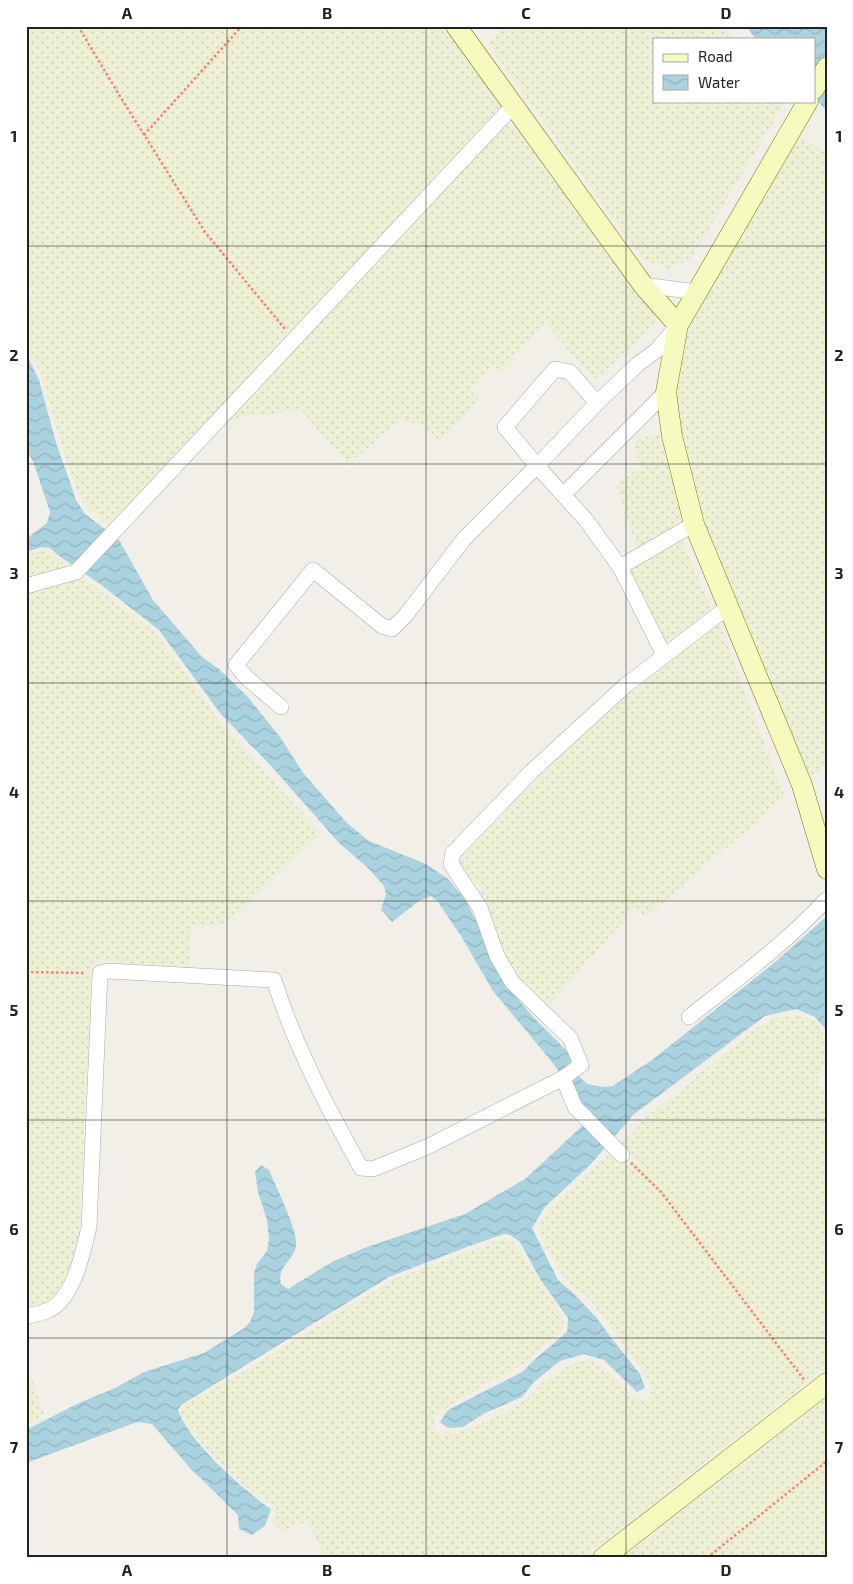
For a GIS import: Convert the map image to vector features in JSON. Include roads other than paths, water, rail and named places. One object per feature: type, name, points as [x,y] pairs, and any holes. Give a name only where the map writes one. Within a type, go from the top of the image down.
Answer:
[{"type":"street","points":[[456,26],[642,286],[678,325]]},
{"type":"street","points":[[816,87],[827,67]]},
{"type":"street","points":[[280,707],[246,677],[236,665],[313,570],[382,626],[392,629],[405,616],[464,539],[597,403],[638,364],[657,350],[678,325],[808,102]]},
{"type":"street","points":[[26,586],[76,572],[512,106]]},
{"type":"street","points":[[642,286],[697,292]]},
{"type":"street","points":[[678,325],[666,392],[672,436],[694,524],[802,785],[827,869]]},
{"type":"street","points":[[597,403],[570,372],[556,370],[505,427],[586,520],[620,567],[664,655]]},
{"type":"street","points":[[563,495],[666,392]]},
{"type":"street","points":[[620,567],[694,524]]},
{"type":"street","points":[[26,1316],[50,1309],[64,1299],[84,1249],[89,1227],[100,973],[108,971],[274,980],[286,1017],[326,1105],[361,1168],[373,1169],[429,1146],[563,1078],[581,1065],[570,1038],[512,982],[497,956],[480,908],[452,864],[453,852],[532,771],[626,685],[728,607]]},
{"type":"street","points":[[689,1017],[804,924],[827,899]]},
{"type":"street","points":[[563,1078],[575,1108],[622,1155]]},
{"type":"street","points":[[603,1558],[821,1388]]},
{"type":"water","points":[[747,26],[827,26],[827,112],[816,99],[816,38],[754,38]]},
{"type":"water","points":[[26,353],[39,380],[57,446],[76,500],[85,514],[119,540],[153,600],[202,657],[219,669],[247,696],[280,737],[304,774],[347,823],[369,841],[426,864],[448,879],[465,899],[513,993],[534,1018],[569,1053],[579,1076],[587,1084],[604,1087],[613,1086],[652,1060],[774,963],[827,916],[827,1031],[815,1017],[796,1009],[765,1016],[633,1115],[591,1164],[545,1207],[532,1228],[558,1280],[596,1317],[640,1374],[645,1388],[637,1392],[604,1360],[584,1354],[560,1361],[534,1382],[522,1397],[485,1413],[463,1427],[448,1428],[440,1422],[448,1410],[522,1372],[567,1332],[568,1318],[540,1279],[520,1242],[510,1235],[504,1234],[389,1277],[181,1405],[178,1410],[184,1422],[205,1450],[232,1478],[271,1509],[265,1526],[252,1535],[239,1529],[238,1515],[190,1468],[152,1424],[137,1422],[26,1463],[26,1430],[79,1403],[115,1388],[144,1372],[204,1353],[243,1329],[250,1322],[254,1312],[254,1273],[257,1264],[267,1251],[269,1239],[267,1220],[258,1192],[255,1172],[261,1165],[269,1170],[296,1239],[294,1252],[283,1269],[280,1278],[281,1284],[288,1289],[332,1262],[364,1248],[465,1214],[525,1179],[581,1127],[590,1115],[552,1062],[493,991],[461,936],[438,902],[431,896],[419,901],[392,922],[381,910],[386,894],[384,886],[368,868],[339,843],[272,767],[220,713],[159,630],[50,548],[42,547],[26,552],[26,539],[47,523],[50,512],[34,464],[26,447]]}]
